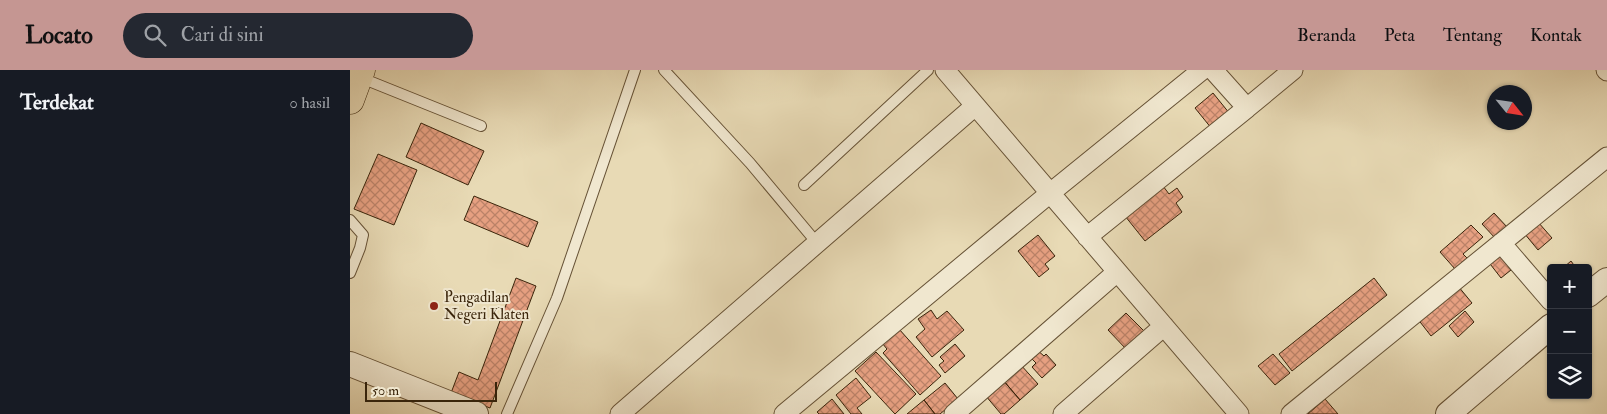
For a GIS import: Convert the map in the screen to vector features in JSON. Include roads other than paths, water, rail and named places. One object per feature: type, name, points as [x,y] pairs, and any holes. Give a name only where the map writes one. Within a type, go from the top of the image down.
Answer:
[{"type":"street","points":[[945,70],[1028,166],[1048,194],[1088,237],[1164,326],[1233,412]]},
{"type":"street","points":[[784,414],[1048,194],[1202,70]]},
{"type":"street","points":[[1213,70],[1247,108]]},
{"type":"street","points":[[1088,237],[1293,70]]},
{"type":"street","points":[[620,414],[975,106]]},
{"type":"street","points":[[1291,414],[1607,157]]},
{"type":"street","points":[[1501,243],[1547,296]]},
{"type":"street","points":[[954,414],[1117,272]]},
{"type":"street","points":[[1592,292],[1607,280]]},
{"type":"street","points":[[1063,414],[1164,326]]},
{"type":"street","points":[[1448,414],[1547,329]]},
{"type":"street","points":[[350,364],[476,414]]},
{"type":"lane","points":[[507,414],[557,298],[634,70]]},
{"type":"lane","points":[[664,70],[750,163],[817,243]]},
{"type":"lane","points":[[804,185],[928,70]]},
{"type":"lane","points":[[356,82],[481,126]]},
{"type":"lane","points":[[350,220],[363,235],[350,272]]},
{"type":"place","name":"Pengadilan Negeri Klaten","points":[[434,306]]}]
